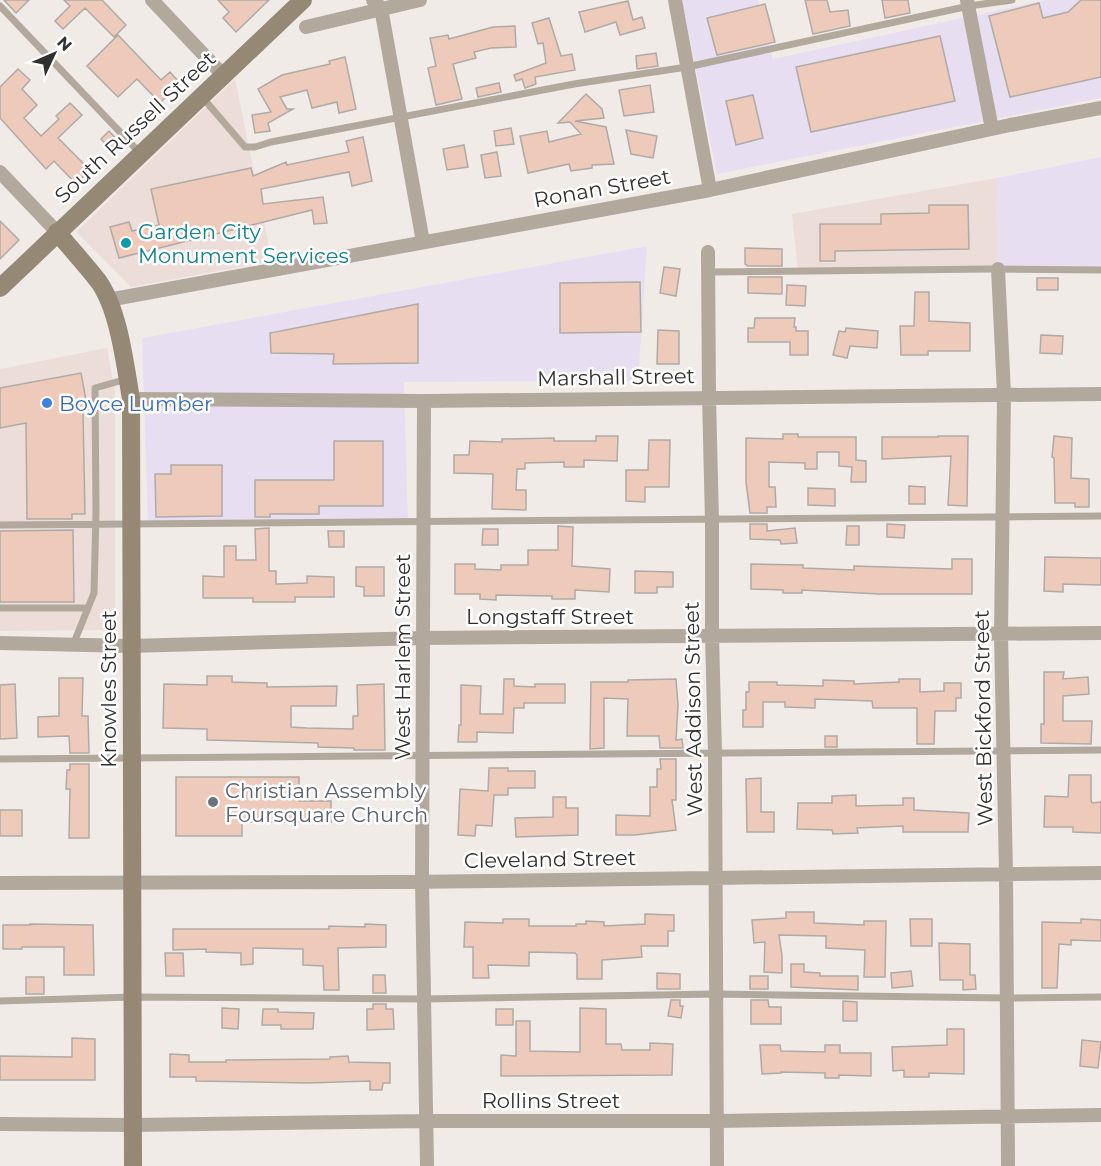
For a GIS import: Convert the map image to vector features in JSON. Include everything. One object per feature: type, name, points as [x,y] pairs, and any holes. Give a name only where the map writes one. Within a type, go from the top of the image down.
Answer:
[{"type":"street","points":[[152,0],[223,75]]},
{"type":"street","name":"South Russell Street","points":[[0,288],[303,0]]},
{"type":"street","points":[[306,27],[377,4],[420,0]]},
{"type":"street","points":[[675,0],[710,190]]},
{"type":"street","points":[[968,3],[992,129]]},
{"type":"street","points":[[377,4],[401,117],[423,242]]},
{"type":"street","name":"Ronan Street","points":[[108,300],[710,190],[992,129],[1101,108]]},
{"type":"street","points":[[0,172],[57,232]]},
{"type":"street","name":"Knowles Street","points":[[57,232],[100,284],[108,300],[117,330],[131,399],[130,646],[134,1166]]},
{"type":"street","name":"West Addison Street","points":[[708,252],[715,753],[717,1166]]},
{"type":"street","name":"West Bickford Street","points":[[998,269],[1004,394],[1001,634],[1006,873],[1008,1166]]},
{"type":"street","name":"Marshall Street","points":[[131,399],[424,401],[1101,394]]},
{"type":"street","name":"West Harlem Street","points":[[424,401],[422,882],[427,1166]]},
{"type":"street","name":"Longstaff Street","points":[[0,643],[130,646],[423,638],[1101,633]]},
{"type":"street","name":"Cleveland Street","points":[[0,883],[422,882],[1101,873]]},
{"type":"street","name":"Rollins Street","points":[[0,1124],[717,1121],[1101,1115]]},
{"type":"lane","points":[[201,96],[245,147],[255,147],[271,142],[574,84],[687,67],[968,3],[1012,0]]},
{"type":"lane","points":[[0,6],[140,153]]},
{"type":"lane","points":[[708,272],[1101,270]]},
{"type":"lane","points":[[74,645],[94,593],[95,388],[127,379]]},
{"type":"lane","points":[[0,525],[712,521],[1101,516]]},
{"type":"lane","points":[[0,608],[88,608]]},
{"type":"lane","points":[[0,759],[1101,750]]},
{"type":"lane","points":[[0,1001],[133,997],[424,999],[716,994],[1101,997]]},
{"type":"shaded area","points":[[682,0],[758,0],[773,59],[1046,0],[1101,0],[1101,98],[717,174]]},
{"type":"shaded area","points":[[235,79],[272,261],[131,287],[76,232]]},
{"type":"shaded area","points":[[1101,157],[1101,270],[998,269],[997,178]]},
{"type":"shaded area","points":[[997,178],[998,269],[798,271],[792,214]]},
{"type":"shaded area","points":[[647,246],[638,381],[404,382],[408,522],[148,524],[142,338]]},
{"type":"shaded area","points":[[107,348],[115,391],[115,630],[0,631],[0,369]]},
{"type":"building","points":[[4,0],[29,0],[16,13]]},
{"type":"building","points":[[64,0],[102,0],[126,25],[114,37],[85,8],[63,29],[55,21],[70,6]]},
{"type":"building","points":[[218,0],[269,0],[236,32],[223,18],[229,12]]},
{"type":"building","points":[[805,0],[827,0],[830,12],[848,10],[850,26],[813,34]]},
{"type":"building","points":[[882,0],[908,0],[910,13],[885,18]]},
{"type":"building","points":[[1081,0],[1101,0],[1101,77],[1010,97],[989,16],[1039,3],[1043,18],[1068,12]]},
{"type":"building","points":[[628,1],[633,20],[642,17],[645,28],[620,35],[616,22],[585,32],[579,12]]},
{"type":"building","points":[[765,4],[775,42],[717,55],[707,18]]},
{"type":"building","points":[[549,18],[561,56],[572,54],[575,70],[535,77],[536,84],[525,88],[522,79],[516,81],[514,75],[546,63],[543,43],[538,44],[532,23]]},
{"type":"building","points":[[515,26],[516,47],[491,48],[474,52],[476,58],[453,64],[462,99],[436,105],[428,68],[436,66],[430,38],[448,35],[449,39],[493,27]]},
{"type":"building","points":[[118,35],[161,80],[170,72],[180,83],[160,103],[137,79],[118,97],[87,66]]},
{"type":"building","points":[[940,36],[955,101],[811,132],[796,67]]},
{"type":"building","points":[[656,53],[658,66],[637,69],[636,56]]},
{"type":"building","points":[[345,57],[356,109],[339,113],[337,102],[312,108],[307,90],[280,97],[287,109],[293,109],[268,123],[270,131],[255,133],[252,115],[271,112],[258,89],[282,75],[330,64],[329,61]]},
{"type":"building","points":[[18,69],[30,80],[22,89],[37,105],[24,118],[41,136],[59,119],[56,116],[70,103],[82,115],[58,138],[90,170],[76,184],[54,161],[46,169],[0,118],[0,87]]},
{"type":"building","points":[[499,83],[501,92],[478,97],[476,88]]},
{"type":"building","points":[[650,85],[654,112],[624,116],[619,90]]},
{"type":"building","points":[[586,94],[602,109],[604,118],[575,121],[606,127],[614,164],[592,165],[592,168],[571,171],[569,164],[528,173],[520,136],[547,131],[549,142],[581,134],[570,122],[558,123]]},
{"type":"building","points":[[753,95],[763,138],[736,145],[726,101]]},
{"type":"building","points":[[511,128],[514,144],[496,146],[494,131]]},
{"type":"building","points":[[626,130],[657,136],[653,158],[631,154]]},
{"type":"building","points":[[109,131],[122,145],[114,153],[101,139]]},
{"type":"building","points":[[363,137],[372,181],[352,186],[349,172],[261,189],[263,204],[323,197],[327,223],[314,224],[312,210],[119,258],[110,227],[129,222],[132,231],[159,225],[151,189],[251,168],[253,176],[286,162],[287,165],[349,152],[346,141]]},
{"type":"building","points":[[464,145],[468,167],[447,170],[443,149]]},
{"type":"building","points":[[497,152],[501,176],[485,178],[481,155]]},
{"type":"building","points":[[929,205],[968,205],[969,249],[835,251],[835,261],[820,261],[820,224],[881,224],[881,214],[929,213]]},
{"type":"building","points":[[0,221],[19,240],[0,259]]},
{"type":"building","points":[[745,248],[782,249],[782,266],[748,266],[745,264]]},
{"type":"building","points":[[664,267],[680,269],[676,296],[660,293]]},
{"type":"building","points":[[748,277],[782,277],[782,294],[748,293]]},
{"type":"building","points":[[1037,278],[1058,278],[1058,290],[1037,290]]},
{"type":"building","points":[[640,282],[641,332],[560,333],[560,283]]},
{"type":"building","points":[[787,285],[806,286],[805,306],[786,305]]},
{"type":"building","points":[[915,292],[929,292],[929,321],[970,323],[970,351],[928,351],[928,355],[901,355],[900,326],[914,326]]},
{"type":"building","points":[[418,304],[418,363],[333,364],[334,354],[271,353],[270,333]]},
{"type":"building","points":[[755,318],[795,318],[796,331],[808,331],[808,355],[790,355],[790,342],[748,342],[748,328],[754,328]]},
{"type":"building","points":[[846,328],[878,331],[877,348],[850,346],[847,358],[833,355],[839,331],[845,332]]},
{"type":"building","points":[[658,330],[679,331],[679,364],[657,364]]},
{"type":"building","points":[[1041,335],[1063,336],[1062,354],[1040,353]]},
{"type":"building","points":[[81,373],[88,411],[83,412],[85,514],[72,514],[72,519],[27,519],[26,423],[0,428],[0,388]]},
{"type":"building","points":[[783,434],[798,434],[798,437],[856,437],[856,460],[866,461],[866,482],[851,482],[852,467],[839,466],[839,452],[817,452],[817,469],[805,469],[805,463],[769,462],[769,487],[775,487],[776,507],[767,507],[767,513],[750,513],[746,482],[746,438],[783,439]]},
{"type":"building","points":[[596,436],[618,436],[617,461],[584,460],[584,467],[564,467],[564,462],[525,463],[525,469],[517,469],[516,490],[526,490],[526,510],[492,509],[493,474],[454,473],[454,455],[469,455],[470,441],[502,442],[502,439],[554,438],[554,441],[596,441]]},
{"type":"building","points":[[968,436],[967,506],[948,505],[951,456],[882,459],[882,437]]},
{"type":"building","points":[[1054,436],[1072,438],[1071,478],[1089,479],[1089,507],[1075,507],[1075,503],[1055,503],[1054,458],[1052,457]]},
{"type":"building","points":[[649,440],[670,440],[669,487],[645,487],[645,502],[626,501],[626,470],[648,470]]},
{"type":"building","points":[[334,441],[383,441],[383,506],[319,506],[319,514],[270,514],[270,517],[255,517],[255,480],[334,480]]},
{"type":"building","points":[[171,465],[222,465],[222,516],[156,517],[155,474],[171,474]]},
{"type":"building","points":[[909,486],[925,487],[925,504],[909,504]]},
{"type":"building","points":[[808,488],[835,489],[835,506],[808,505]]},
{"type":"building","points":[[750,524],[767,524],[767,531],[795,528],[797,543],[781,544],[780,540],[750,539]]},
{"type":"building","points":[[887,524],[905,525],[904,538],[887,537]]},
{"type":"building","points":[[558,526],[573,527],[572,566],[610,569],[609,592],[575,590],[575,599],[552,599],[552,596],[496,595],[496,600],[480,599],[480,594],[455,594],[455,564],[475,564],[475,569],[501,570],[501,565],[528,565],[528,550],[558,550]]},
{"type":"building","points":[[847,526],[859,526],[859,545],[846,545]]},
{"type":"building","points":[[269,528],[269,571],[276,571],[276,584],[307,583],[307,576],[334,577],[334,597],[295,597],[295,602],[253,602],[253,598],[203,598],[203,576],[224,577],[224,546],[236,546],[236,560],[256,560],[255,529]]},
{"type":"building","points":[[483,529],[498,529],[498,545],[482,545]]},
{"type":"building","points":[[73,530],[74,602],[0,602],[0,531]]},
{"type":"building","points":[[328,531],[344,531],[344,547],[329,547]]},
{"type":"building","points":[[1045,557],[1101,558],[1101,585],[1063,584],[1063,592],[1044,591]]},
{"type":"building","points":[[952,559],[972,559],[972,594],[879,594],[802,590],[802,593],[783,593],[783,590],[751,589],[751,564],[803,565],[803,568],[854,570],[854,566],[952,569]]},
{"type":"building","points":[[356,567],[384,567],[384,596],[364,596],[364,587],[356,586]]},
{"type":"building","points":[[635,571],[673,572],[673,587],[657,587],[657,593],[635,593]]},
{"type":"building","points":[[1044,672],[1064,672],[1063,679],[1088,677],[1089,694],[1063,696],[1063,721],[1092,721],[1091,744],[1041,743],[1041,724],[1044,724]]},
{"type":"building","points":[[207,676],[232,676],[232,682],[267,683],[267,687],[337,686],[336,706],[291,706],[291,727],[307,728],[353,729],[353,716],[358,716],[357,685],[384,684],[385,750],[318,747],[318,743],[207,740],[207,729],[163,728],[164,684],[207,685]]},
{"type":"building","points":[[59,678],[83,678],[82,716],[88,716],[89,753],[70,753],[69,736],[38,737],[38,717],[59,716]]},
{"type":"building","points":[[504,679],[514,679],[514,686],[535,687],[535,684],[565,684],[565,703],[524,703],[524,708],[514,708],[513,733],[477,732],[477,742],[458,742],[459,725],[461,725],[461,685],[481,686],[480,714],[503,714]]},
{"type":"building","points":[[676,679],[678,705],[676,740],[682,739],[683,748],[660,748],[659,736],[627,736],[628,699],[604,698],[604,748],[590,749],[591,682]]},
{"type":"building","points":[[899,679],[920,679],[920,692],[944,691],[944,683],[961,683],[961,698],[956,698],[956,711],[935,711],[934,744],[917,744],[917,708],[873,708],[872,701],[815,699],[815,708],[785,707],[785,702],[763,702],[763,727],[743,727],[743,710],[746,710],[746,692],[749,692],[749,682],[823,686],[823,680],[854,681],[854,684],[899,682]]},
{"type":"building","points":[[15,684],[17,738],[0,739],[0,685]]},
{"type":"building","points":[[825,736],[837,736],[837,747],[825,747]]},
{"type":"building","points":[[660,759],[676,759],[676,800],[672,800],[676,830],[616,835],[616,815],[650,816],[650,787],[657,787],[657,769],[661,769]]},
{"type":"building","points":[[70,764],[89,764],[89,838],[69,838],[70,789],[66,789],[67,770],[70,770]]},
{"type":"building","points":[[489,768],[535,771],[535,788],[508,788],[508,795],[494,795],[492,826],[476,825],[475,836],[458,835],[460,789],[488,791]]},
{"type":"building","points":[[1069,775],[1091,775],[1092,803],[1101,802],[1101,833],[1073,832],[1073,827],[1044,827],[1045,796],[1068,797]]},
{"type":"building","points":[[176,777],[299,777],[299,801],[331,801],[331,822],[242,822],[242,836],[176,836]]},
{"type":"building","points":[[761,778],[761,812],[774,812],[774,832],[747,832],[746,779]]},
{"type":"building","points":[[856,795],[856,806],[903,805],[903,798],[914,798],[914,810],[969,813],[968,832],[903,832],[903,826],[857,828],[858,833],[833,834],[832,830],[797,829],[798,803],[832,803],[832,796]]},
{"type":"building","points":[[553,797],[566,797],[566,808],[578,808],[578,835],[516,837],[515,818],[553,817]]},
{"type":"building","points":[[0,810],[22,810],[22,836],[0,836]]},
{"type":"building","points":[[786,912],[814,912],[814,923],[864,925],[864,921],[886,921],[885,977],[864,977],[865,950],[826,948],[826,936],[779,935],[782,973],[764,972],[765,942],[754,943],[752,920],[786,918]]},
{"type":"building","points":[[645,914],[674,915],[674,931],[668,931],[668,946],[641,946],[642,957],[602,960],[602,979],[577,979],[577,955],[575,953],[529,952],[529,966],[488,965],[489,978],[473,978],[473,947],[464,947],[465,922],[503,923],[503,919],[529,919],[529,926],[576,926],[576,924],[586,924],[586,921],[604,922],[604,926],[645,924]]},
{"type":"building","points":[[910,919],[932,919],[932,946],[911,946]]},
{"type":"building","points":[[1081,919],[1101,920],[1101,941],[1071,940],[1071,945],[1059,944],[1057,988],[1042,988],[1042,922],[1081,923]]},
{"type":"building","points":[[365,924],[386,925],[386,947],[338,948],[339,990],[324,990],[323,966],[303,965],[303,949],[253,948],[253,964],[241,965],[241,953],[206,952],[206,949],[173,950],[173,929],[329,929],[329,926],[365,927]]},
{"type":"building","points":[[3,925],[93,925],[94,975],[64,975],[64,947],[3,949]]},
{"type":"building","points":[[939,943],[970,944],[970,975],[975,975],[976,989],[963,990],[963,980],[940,980]]},
{"type":"building","points":[[165,953],[183,953],[184,976],[166,976]]},
{"type":"building","points":[[791,964],[804,964],[804,972],[820,973],[820,976],[858,976],[858,990],[791,987]]},
{"type":"building","points":[[911,971],[913,986],[892,988],[891,973]]},
{"type":"building","points":[[657,973],[680,974],[680,989],[657,989]]},
{"type":"building","points":[[373,975],[385,975],[386,993],[373,993]]},
{"type":"building","points":[[750,976],[768,976],[768,989],[750,989]]},
{"type":"building","points":[[26,977],[44,977],[44,994],[26,994]]},
{"type":"building","points":[[671,1000],[680,1000],[680,1006],[683,1006],[681,1018],[668,1016]]},
{"type":"building","points":[[751,1000],[768,1000],[769,1007],[781,1007],[781,1024],[751,1024]]},
{"type":"building","points":[[843,1001],[857,1002],[857,1021],[843,1021]]},
{"type":"building","points":[[373,1004],[386,1004],[386,1009],[393,1009],[394,1029],[367,1030],[367,1009],[373,1009]]},
{"type":"building","points":[[222,1008],[239,1009],[238,1029],[222,1028]]},
{"type":"building","points":[[580,1008],[606,1009],[606,1044],[621,1044],[622,1050],[650,1050],[650,1043],[673,1044],[672,1075],[501,1076],[501,1055],[516,1056],[516,1021],[530,1021],[530,1051],[580,1052]]},
{"type":"building","points":[[263,1009],[278,1009],[278,1012],[314,1013],[313,1029],[281,1029],[281,1025],[262,1025]]},
{"type":"building","points":[[496,1009],[513,1009],[513,1025],[496,1025]]},
{"type":"building","points":[[947,1029],[964,1029],[964,1074],[929,1073],[929,1077],[904,1077],[904,1070],[893,1071],[892,1047],[947,1045]]},
{"type":"building","points":[[72,1038],[95,1039],[95,1080],[0,1080],[0,1056],[72,1057]]},
{"type":"building","points":[[1082,1040],[1101,1042],[1098,1068],[1080,1066]]},
{"type":"building","points":[[760,1045],[780,1045],[781,1051],[825,1052],[825,1045],[840,1045],[840,1053],[871,1053],[871,1076],[839,1075],[839,1078],[825,1078],[825,1073],[762,1074]]},
{"type":"building","points":[[170,1054],[189,1055],[189,1062],[330,1059],[330,1057],[348,1056],[349,1062],[390,1063],[390,1083],[383,1083],[382,1090],[370,1090],[370,1081],[308,1083],[196,1081],[196,1077],[170,1077]]},
{"type":"place","name":"Garden City Monument Services","points":[[126,243]]},
{"type":"place","name":"Boyce Lumber","points":[[47,403]]},
{"type":"place","name":"Christian Assembly Foursquare Church","points":[[213,802]]}]
